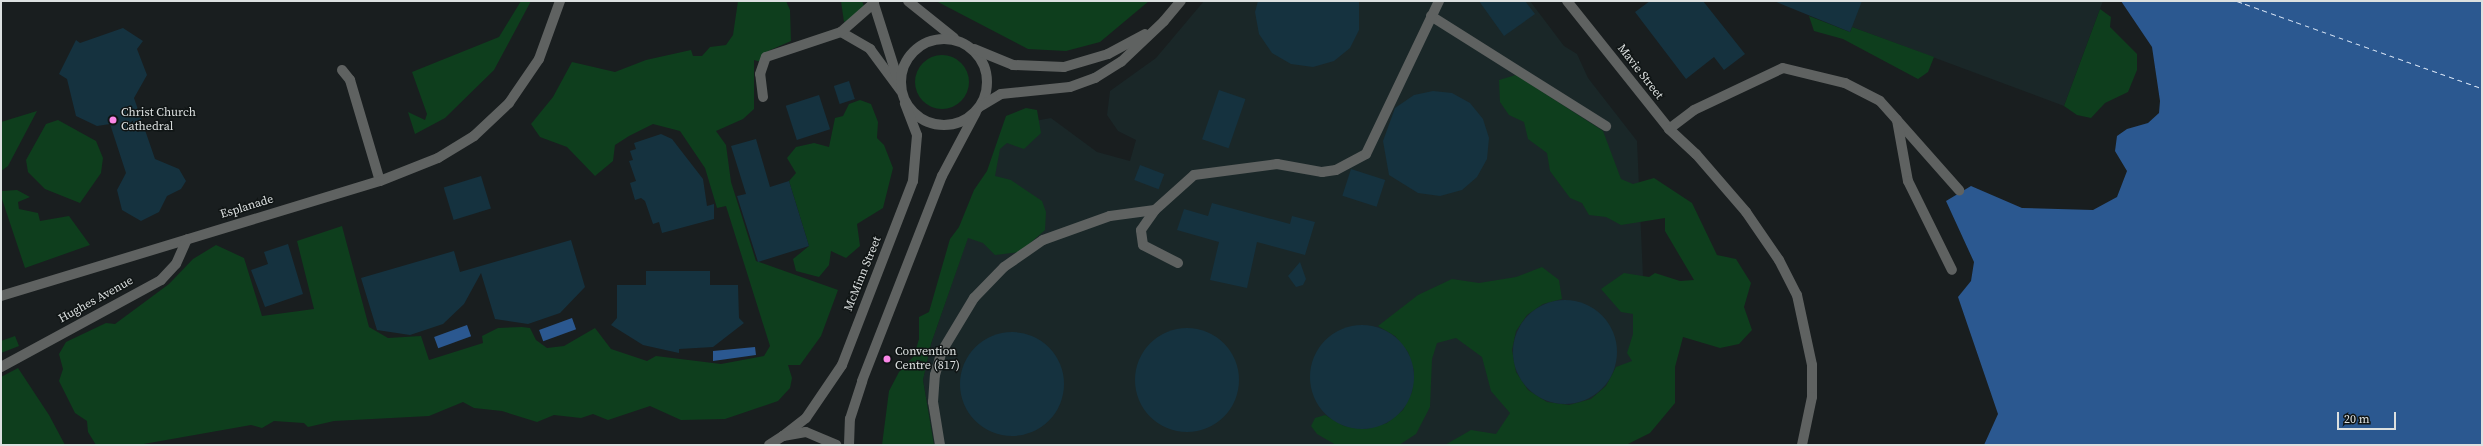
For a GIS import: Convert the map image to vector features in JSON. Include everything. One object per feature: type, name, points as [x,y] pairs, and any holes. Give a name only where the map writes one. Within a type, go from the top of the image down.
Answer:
[{"type":"street","name":"Esplanade","points":[[1,296],[380,181],[438,158],[491,121],[528,78],[551,34],[560,1]]},
{"type":"street","points":[[908,1],[932,23],[963,43],[1013,65],[1064,67],[1125,46],[1164,20]]},
{"type":"street","points":[[763,97],[760,74],[766,57],[841,32],[874,2],[905,103],[922,119],[943,125],[961,122],[1001,94],[1064,88],[1095,78],[1122,62],[1181,1]]},
{"type":"street","points":[[1178,263],[1143,245],[1141,230],[1155,210],[1194,175],[1277,164],[1322,172],[1336,170],[1366,154],[1438,1]]},
{"type":"street","name":"Mavie Street","points":[[1568,1],[1668,129],[1696,154],[1746,212],[1779,260],[1797,295],[1812,365],[1812,397],[1802,445]]},
{"type":"street","points":[[1431,16],[1606,126]]},
{"type":"street","points":[[841,32],[870,49],[901,89]]},
{"type":"street","points":[[849,445],[850,419],[862,381],[942,176],[986,94],[987,74],[983,63],[963,43],[941,39],[920,46],[906,60],[901,89]]},
{"type":"street","points":[[1668,129],[1694,110],[1783,68],[1845,83],[1880,101],[1959,190]]},
{"type":"street","points":[[342,70],[350,80],[380,181]]},
{"type":"street","name":"McMinn Street","points":[[783,436],[815,407],[842,365],[914,181],[917,135],[905,103]]},
{"type":"street","points":[[1897,120],[1908,181],[1952,270]]},
{"type":"street","points":[[940,445],[933,402],[935,375],[942,351],[974,298],[1004,267],[1042,240],[1110,216],[1155,210]]},
{"type":"street","name":"Hughes Avenue","points":[[1,367],[160,280],[176,264],[187,239]]},
{"type":"street","points":[[769,444],[783,436],[806,432],[836,445]]},
{"type":"shaded area","points":[[1204,1],[1530,1],[1564,46],[1577,54],[1588,78],[1637,141],[1649,412],[1543,445],[934,445],[923,380],[931,344],[1006,126],[1051,118],[1097,152],[1130,161],[1136,140],[1118,131],[1107,115],[1110,91],[1156,58]]},
{"type":"shaded area","points":[[1782,1],[2103,1],[2064,106]]},
{"type":"green space","points":[[521,1],[531,1],[494,70],[445,118],[415,134],[408,112],[425,120],[427,114],[412,72],[499,37]]},
{"type":"green space","points":[[738,1],[786,1],[790,10],[791,41],[768,51],[761,62],[754,60],[754,109],[743,119],[716,131],[726,145],[731,182],[756,261],[838,290],[821,336],[800,365],[788,365],[792,378],[790,388],[778,401],[725,419],[681,420],[650,406],[608,420],[593,414],[581,418],[554,415],[537,422],[502,411],[474,408],[463,402],[429,416],[334,421],[308,427],[304,423],[274,421],[262,428],[251,425],[138,445],[96,445],[88,432],[87,421],[75,413],[59,381],[63,369],[59,354],[66,342],[106,323],[115,324],[169,284],[193,259],[216,245],[244,258],[262,316],[314,309],[297,241],[342,226],[369,327],[388,338],[421,336],[429,360],[483,343],[482,336],[498,328],[522,327],[530,328],[536,340],[547,348],[564,346],[595,328],[611,349],[647,361],[656,356],[721,364],[764,356],[770,346],[726,206],[717,208],[705,168],[680,131],[653,124],[629,136],[615,145],[613,161],[595,176],[567,147],[540,137],[531,124],[553,97],[572,62],[615,72],[646,60],[691,50],[693,56],[702,56],[710,47],[726,45],[733,35]]},
{"type":"green space","points":[[841,1],[862,1],[864,6],[855,17],[844,22]]},
{"type":"green space","points":[[936,1],[1149,1],[1100,42],[1066,51],[1028,49]]},
{"type":"green space","points":[[2100,9],[2111,17],[2110,27],[2137,54],[2137,70],[2128,92],[2105,103],[2091,118],[2077,115],[2064,106]]},
{"type":"green space","points":[[1809,16],[1850,32],[1852,27],[1934,57],[1928,72],[1918,79],[1843,39],[1814,31]]},
{"type":"green space","points":[[937,55],[947,55],[957,59],[965,67],[969,77],[969,87],[965,97],[957,105],[947,109],[937,109],[927,105],[919,97],[915,87],[915,77],[919,67],[927,59]]},
{"type":"green space","points":[[1516,75],[1603,131],[1621,179],[1633,184],[1654,178],[1692,203],[1717,255],[1736,259],[1751,283],[1744,307],[1752,330],[1739,344],[1720,348],[1683,337],[1675,367],[1675,403],[1650,433],[1626,445],[1445,445],[1471,430],[1496,434],[1510,413],[1491,391],[1482,357],[1456,338],[1437,343],[1432,359],[1430,407],[1416,434],[1399,445],[1336,445],[1317,434],[1311,426],[1315,418],[1325,415],[1344,426],[1366,429],[1387,423],[1403,410],[1412,392],[1414,371],[1408,352],[1395,336],[1378,326],[1418,295],[1452,279],[1479,283],[1516,277],[1542,267],[1559,280],[1562,299],[1543,304],[1527,315],[1516,331],[1512,350],[1516,372],[1528,390],[1547,402],[1569,405],[1591,399],[1606,386],[1616,367],[1632,361],[1627,353],[1633,334],[1633,314],[1621,312],[1601,289],[1624,273],[1649,277],[1655,273],[1680,281],[1694,280],[1665,231],[1665,218],[1621,225],[1606,217],[1589,215],[1582,203],[1570,198],[1550,171],[1547,153],[1528,139],[1524,122],[1509,115],[1500,102],[1499,80]]},
{"type":"green space","points":[[860,100],[871,104],[878,122],[877,138],[884,145],[893,168],[883,208],[857,224],[860,246],[846,258],[831,251],[829,265],[819,277],[796,271],[793,259],[809,246],[789,181],[796,173],[787,158],[796,147],[814,143],[829,147],[835,118],[843,116],[849,104]]},
{"type":"green space","points":[[1026,108],[1037,110],[1041,133],[1024,149],[1007,143],[1000,149],[995,176],[1011,180],[1042,201],[1046,212],[1045,230],[1020,252],[995,255],[983,243],[968,238],[931,344],[923,380],[934,445],[882,445],[889,391],[899,372],[914,356],[919,339],[919,317],[929,312],[950,239],[959,227],[974,190],[987,171],[1006,116]]},
{"type":"green space","points":[[37,111],[8,166],[1,171],[1,122]]},
{"type":"green space","points":[[58,120],[96,141],[103,158],[101,173],[80,203],[45,189],[28,172],[26,160],[46,124]]},
{"type":"green space","points":[[17,190],[30,197],[18,202],[19,209],[38,213],[40,221],[69,216],[90,245],[25,268],[1,196],[1,191]]},
{"type":"green space","points":[[15,336],[19,346],[1,353],[1,341]]},
{"type":"green space","points":[[18,368],[49,415],[65,445],[1,445],[1,377]]},
{"type":"water","points":[[2121,1],[2482,1],[2482,445],[1984,445],[1998,414],[1958,297],[1971,281],[1974,262],[1946,201],[1971,186],[2022,208],[2093,210],[2117,197],[2127,171],[2115,151],[2117,136],[2127,129],[2148,123],[2159,113],[2160,101],[2152,47]]},
{"type":"water","points":[[572,318],[576,329],[543,341],[539,330]]},
{"type":"water","points":[[467,325],[471,336],[438,348],[434,337]]},
{"type":"water","points":[[755,347],[756,355],[713,361],[713,351]]},
{"type":"building","points":[[1258,1],[1359,1],[1359,30],[1350,48],[1334,61],[1313,67],[1291,64],[1272,53],[1259,34],[1255,12]]},
{"type":"building","points":[[1479,1],[1525,1],[1535,14],[1504,36]]},
{"type":"building","points":[[1650,1],[1703,1],[1745,54],[1724,70],[1714,57],[1686,79],[1635,12]]},
{"type":"building","points":[[1774,1],[1862,1],[1850,32]]},
{"type":"building","name":"Christ Church Cathedral","points":[[123,28],[143,41],[137,49],[147,75],[134,98],[155,159],[179,169],[186,181],[181,189],[167,196],[159,212],[141,221],[122,210],[117,190],[126,173],[110,124],[97,126],[76,116],[67,79],[59,74],[76,40],[80,43]]},
{"type":"building","points":[[849,81],[855,99],[840,104],[834,86]]},
{"type":"building","points":[[1219,90],[1245,99],[1229,148],[1202,139]]},
{"type":"building","points":[[1433,91],[1452,93],[1470,103],[1483,119],[1489,138],[1487,159],[1477,177],[1462,190],[1440,196],[1418,193],[1389,175],[1383,141],[1395,108],[1414,95]]},
{"type":"building","points":[[819,95],[830,129],[797,140],[786,106]]},
{"type":"building","points":[[661,134],[672,139],[703,179],[707,206],[714,204],[714,219],[662,233],[659,222],[653,224],[645,201],[641,198],[635,200],[630,183],[636,181],[629,161],[633,160],[630,151],[636,149],[634,143]]},
{"type":"building","points":[[756,139],[770,187],[789,181],[809,246],[758,262],[737,196],[746,194],[731,146]]},
{"type":"building","points":[[1140,165],[1164,174],[1159,189],[1134,180]]},
{"type":"building","points":[[1351,169],[1385,180],[1377,207],[1342,196]]},
{"type":"building","points":[[481,176],[491,209],[454,220],[444,187]]},
{"type":"building","points":[[1212,203],[1290,224],[1292,216],[1315,222],[1305,255],[1257,242],[1247,288],[1210,280],[1219,242],[1177,230],[1184,209],[1208,216]]},
{"type":"building","points":[[571,240],[585,287],[560,313],[528,324],[495,319],[481,273],[464,304],[443,324],[410,335],[377,330],[361,278],[454,251],[460,272]]},
{"type":"building","points":[[288,244],[303,294],[265,307],[251,270],[268,264],[264,252]]},
{"type":"building","points":[[1300,262],[1306,279],[1303,285],[1296,287],[1288,276]]},
{"type":"building","points":[[646,271],[710,271],[710,285],[738,285],[739,318],[744,323],[713,347],[679,349],[679,353],[643,345],[611,325],[617,318],[617,285],[646,285]]},
{"type":"building","points":[[1565,300],[1585,304],[1594,308],[1602,315],[1609,323],[1613,332],[1617,352],[1613,372],[1609,381],[1602,389],[1594,396],[1585,400],[1565,404],[1545,400],[1536,396],[1528,389],[1521,381],[1517,372],[1513,352],[1517,332],[1521,323],[1528,315],[1536,308],[1545,304]]},
{"type":"building","points":[[1362,325],[1382,329],[1391,333],[1399,340],[1406,348],[1410,357],[1414,377],[1410,397],[1406,406],[1399,414],[1391,421],[1382,425],[1362,429],[1342,425],[1333,421],[1325,414],[1318,406],[1314,397],[1310,377],[1314,357],[1318,348],[1325,340],[1333,333],[1342,329]]},
{"type":"building","points":[[1187,328],[1207,332],[1216,336],[1224,343],[1231,351],[1235,360],[1239,380],[1235,400],[1231,409],[1224,417],[1216,424],[1207,428],[1187,432],[1167,428],[1158,424],[1150,417],[1143,409],[1139,400],[1135,380],[1139,360],[1143,351],[1150,343],[1158,336],[1167,332]]},
{"type":"building","points":[[1012,332],[1032,336],[1049,347],[1060,364],[1064,384],[1060,404],[1049,421],[1032,432],[1012,436],[992,432],[975,421],[964,404],[960,384],[964,364],[975,347],[992,336]]},
{"type":"ferry route","points":[[2237,1],[2482,88]]},
{"type":"place","name":"Christ Church Cathedral","points":[[113,120]]},
{"type":"place","name":"Convention Centre (817)","points":[[887,359]]}]
